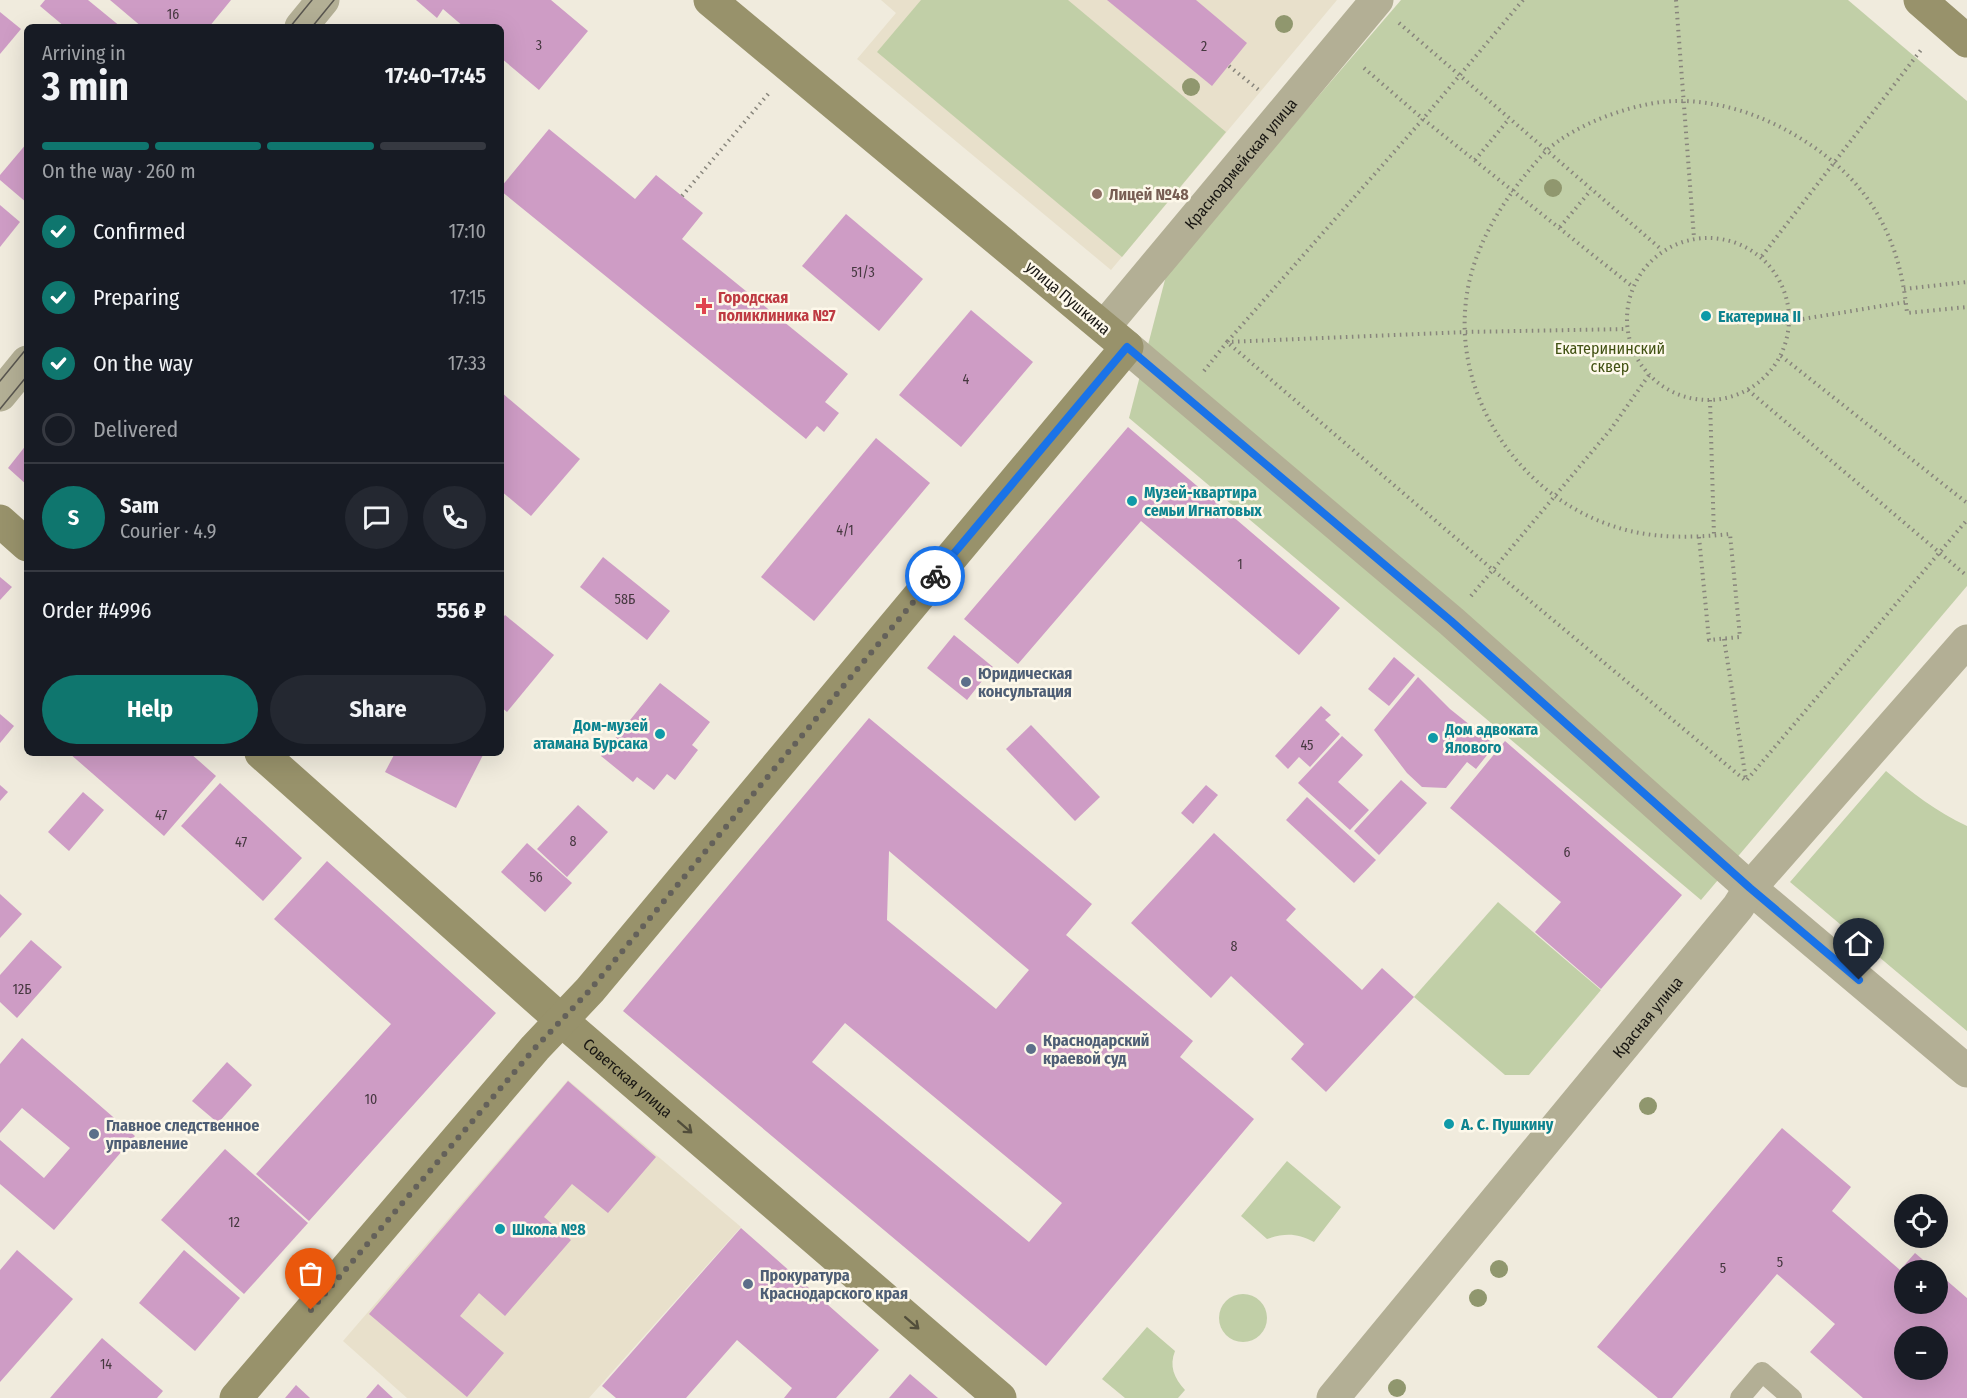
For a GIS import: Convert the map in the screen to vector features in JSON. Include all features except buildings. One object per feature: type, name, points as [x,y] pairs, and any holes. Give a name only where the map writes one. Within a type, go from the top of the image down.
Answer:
[{"type":"street","points":[[303,24],[323,0]]},
{"type":"street","name":"улица Пушкина","points":[[710,0],[1184,394],[1451,621],[1750,888],[1967,1071]]},
{"type":"street","points":[[1920,0],[1967,41]]},
{"type":"street","points":[[1949,0],[1967,16]]},
{"type":"street","name":"Красноармейская улица","points":[[236,1398],[535,1048],[590,990],[1115,337],[1283,111],[1376,1]]},
{"type":"street","points":[[0,395],[24,366]]},
{"type":"street","points":[[0,521],[24,542]]},
{"type":"street","name":"Красная улица","points":[[1333,1398],[1738,907],[1750,888],[1967,641]]},
{"type":"street","name":"Советская улица","points":[[264,756],[561,1020],[1000,1398]]},
{"type":"lane","points":[[1740,1398],[1762,1372],[1792,1398]]},
{"type":"path","points":[[1184,394],[1423,119],[1523,0]]},
{"type":"path","points":[[1676,0],[1694,238]]},
{"type":"path","points":[[1376,1],[1546,152],[1662,250]]},
{"type":"path","points":[[1338,46],[1423,119],[1633,287]]},
{"type":"path","points":[[1762,256],[1922,50]]},
{"type":"path","points":[[1229,66],[1283,111]]},
{"type":"path","points":[[682,196],[770,93]]},
{"type":"path","points":[[1699,537],[1709,640],[1740,637],[1730,534],[1699,537],[1635,532],[1582,514],[1555,496],[1519,463],[1495,430],[1477,390],[1470,369],[1465,332],[1466,299],[1473,271],[1483,241],[1496,215],[1546,152],[1569,134],[1602,117],[1639,107],[1683,100],[1727,107],[1764,118],[1808,142],[1835,162],[1860,188],[1878,214],[1897,256],[1907,313],[1967,307]]},
{"type":"path","points":[[1475,160],[1509,119]]},
{"type":"path","points":[[1560,227],[1591,190]]},
{"type":"path","points":[[1716,236],[1740,243],[1762,256],[1777,277],[1787,301],[1791,321],[1781,356],[1765,379],[1730,399],[1710,400],[1688,398],[1666,388],[1649,375],[1635,356],[1627,329],[1628,308],[1633,287],[1645,266],[1662,250],[1694,238],[1716,236]]},
{"type":"path","points":[[1904,289],[1967,282]]},
{"type":"path","points":[[1791,321],[1906,302]]},
{"type":"path","points":[[1227,342],[1465,332],[1627,329]]},
{"type":"path","points":[[1227,342],[1493,570],[1746,781]]},
{"type":"path","points":[[1781,356],[1967,503]]},
{"type":"path","points":[[1451,621],[1611,429],[1649,375]]},
{"type":"path","points":[[1748,390],[1967,576]]},
{"type":"path","points":[[1710,400],[1714,536]]},
{"type":"path","points":[[1746,781],[1967,520]]},
{"type":"path","points":[[1724,639],[1746,781]]},
{"type":"shaded area","name":"Лицей №48","points":[[881,0],[1337,0],[1111,270],[857,59],[896,13]]},
{"type":"shaded area","points":[[568,1080],[741,1227],[589,1398],[407,1398],[343,1341]]},
{"type":"green space","name":"Лицей №48","points":[[921,0],[1068,0],[1226,132],[1122,257],[877,52]]},
{"type":"green space","name":"Екатерининский сквер","points":[[1401,0],[1848,0],[1967,101],[1967,586],[1701,900],[1129,418],[1167,272]]},
{"type":"green space","points":[[1886,771],[1925,801],[1967,826],[1967,1031],[1790,882]]},
{"type":"green space","points":[[1498,902],[1601,990],[1529,1075],[1505,1075],[1414,997]]},
{"type":"green space","points":[[1287,1161],[1341,1207],[1314,1242],[1291,1235],[1267,1239],[1241,1216]]},
{"type":"green space","points":[[1238,1294],[1248,1294],[1263,1304],[1267,1318],[1266,1327],[1257,1338],[1248,1342],[1238,1342],[1223,1332],[1219,1323],[1219,1313],[1229,1298]]},
{"type":"green space","points":[[1147,1327],[1175,1351],[1172,1362],[1174,1372],[1185,1390],[1178,1398],[1125,1398],[1102,1379]]},
{"type":"tram line","points":[[292,24],[312,0]]},
{"type":"tram line","points":[[314,24],[334,0]]},
{"type":"tram line","points":[[0,381],[24,352]]},
{"type":"tram line","points":[[0,409],[24,380]]},
{"type":"way so far","points":[[311,1310],[535,1048],[590,990],[935,576]]},
{"type":"place","name":"Лицей №48","points":[[1097,194]]},
{"type":"place","name":"Городская поликлиника №7","points":[[704,306]]},
{"type":"place","name":"Екатерина II","points":[[1706,316]]},
{"type":"place","name":"Музей-квартира семьи Игнатовых","points":[[1132,501]]},
{"type":"place","name":"Юридическая консультация","points":[[966,682]]},
{"type":"place","name":"Дом-музей атамана Бурсака","points":[[660,734]]},
{"type":"place","name":"Дом адвоката Ялового","points":[[1433,738]]},
{"type":"place","name":"Краснодарский краевой суд","points":[[1031,1049]]},
{"type":"place","name":"А. С. Пушкину","points":[[1449,1124]]},
{"type":"place","name":"Главное следственное управление","points":[[94,1134]]},
{"type":"place","name":"Школа №8","points":[[500,1229]]},
{"type":"place","name":"Прокуратура Краснодарского края","points":[[748,1284]]},
{"type":"route","points":[[935,576],[1127,347],[1451,621],[1750,888],[1859,980]]}]
